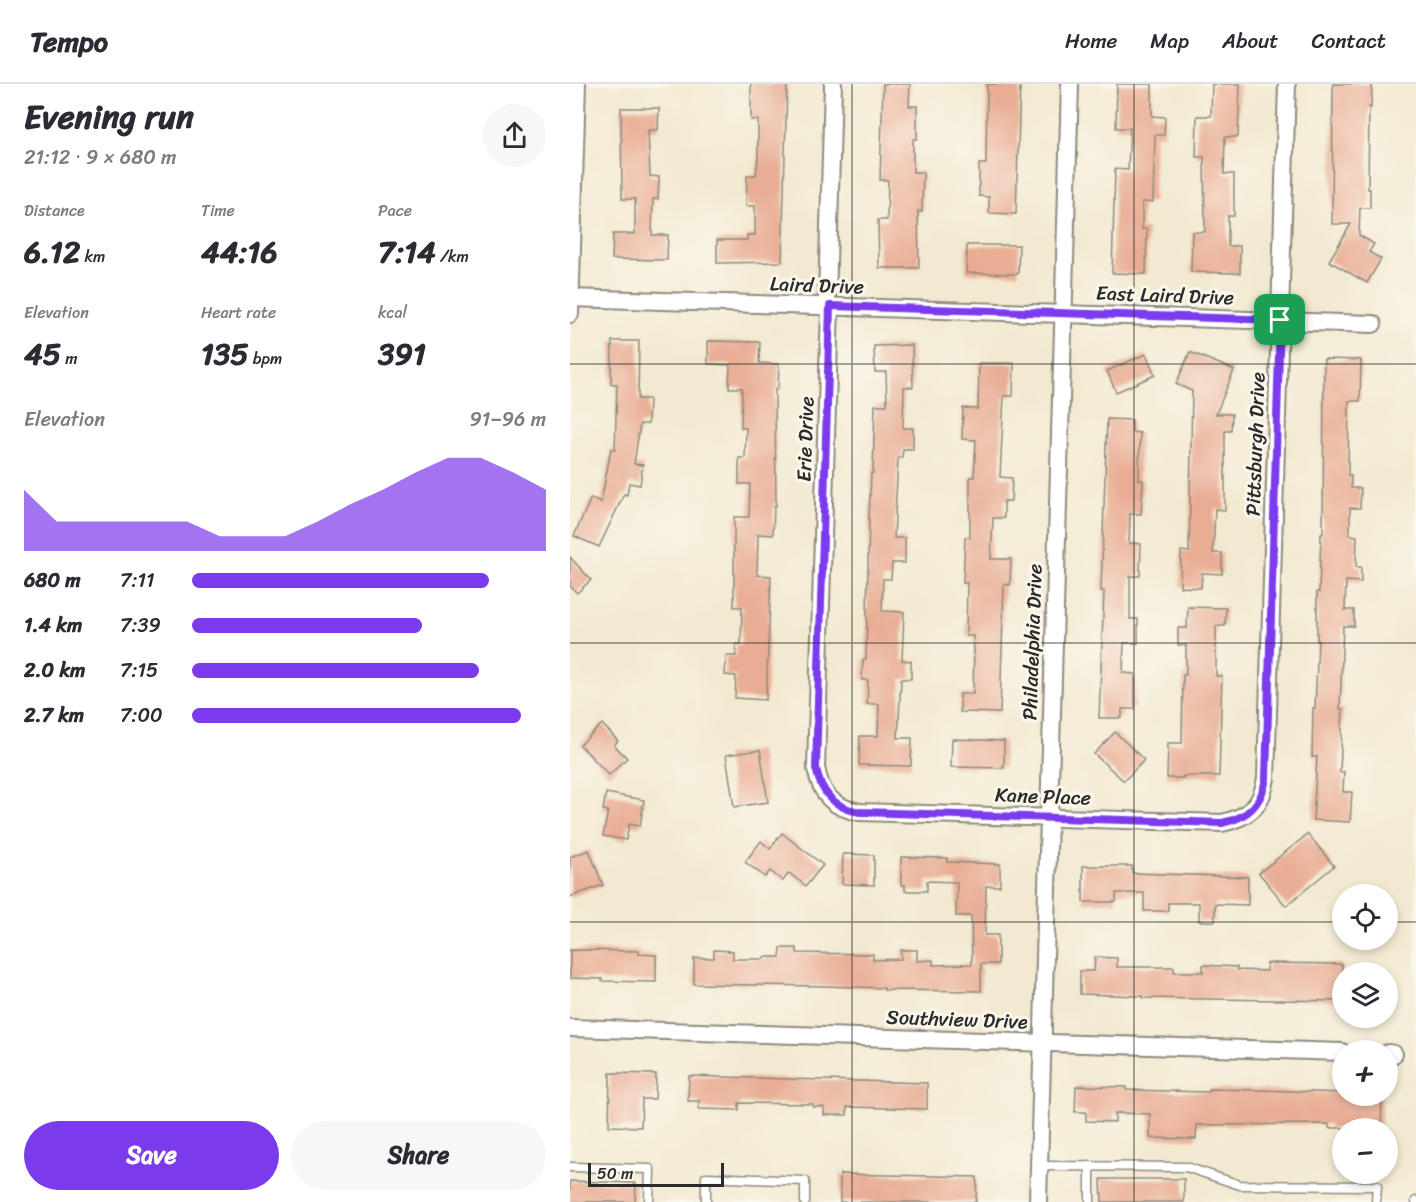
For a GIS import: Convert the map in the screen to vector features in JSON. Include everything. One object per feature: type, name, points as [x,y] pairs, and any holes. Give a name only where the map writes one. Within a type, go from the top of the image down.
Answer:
[{"type":"street","points":[[570,314],[577,84]]},
{"type":"street","name":"Erie Drive","points":[[825,794],[816,768],[830,306],[827,300],[833,84]]},
{"type":"street","name":"Philadelphia Drive","points":[[1038,1202],[1070,84]]},
{"type":"street","name":"Pittsburgh Drive","points":[[1258,803],[1264,791],[1266,778],[1287,84]]},
{"type":"street","name":"Laird Drive","points":[[570,298],[1063,313]]},
{"type":"street","name":"East Laird Drive","points":[[1063,313],[1372,324]]},
{"type":"street","name":"Kane Place","points":[[825,794],[835,804],[860,812],[1222,823],[1236,820],[1258,803]]},
{"type":"street","name":"Southview Drive","points":[[570,1028],[1332,1052]]},
{"type":"lane","points":[[1039,1166],[1186,1167],[1240,1185],[1377,1186],[1376,1202]]},
{"type":"lane","points":[[1090,1166],[1090,1202]]},
{"type":"lane","points":[[570,1167],[650,1169],[649,1202]]},
{"type":"lane","points":[[706,1202],[706,1177],[806,1181],[805,1202]]},
{"type":"building","points":[[751,84],[787,84],[782,262],[717,263],[717,240],[747,240],[747,235],[755,235],[755,206],[746,206],[747,175],[756,175],[758,158],[758,120],[751,120]]},
{"type":"building","points":[[883,84],[910,84],[909,106],[917,106],[917,139],[913,139],[913,172],[923,172],[922,212],[918,211],[919,268],[879,268],[878,220],[887,220],[888,180],[880,180]]},
{"type":"building","points":[[987,84],[1020,84],[1016,214],[989,213],[989,197],[979,196],[979,164],[986,164]]},
{"type":"building","points":[[1117,84],[1152,84],[1152,116],[1165,117],[1164,135],[1155,135],[1153,202],[1142,202],[1142,229],[1147,229],[1146,274],[1112,273],[1115,169],[1128,170],[1130,128],[1116,128]]},
{"type":"building","points":[[1212,84],[1240,84],[1238,137],[1225,137],[1224,174],[1234,174],[1234,216],[1228,216],[1228,246],[1240,246],[1240,273],[1191,272],[1192,232],[1205,232],[1204,157],[1196,157],[1197,116],[1211,116]]},
{"type":"building","points":[[1333,84],[1372,84],[1371,108],[1369,107],[1368,189],[1370,189],[1370,208],[1360,208],[1359,235],[1374,244],[1369,252],[1381,259],[1367,283],[1329,261],[1351,224],[1332,224]]},
{"type":"building","points":[[621,108],[659,108],[658,130],[648,130],[650,176],[659,177],[658,199],[653,199],[652,235],[668,235],[667,260],[612,259],[613,234],[635,234],[635,199],[622,199]]},
{"type":"building","points":[[967,245],[1019,245],[1018,274],[966,273]]},
{"type":"building","points":[[612,341],[639,341],[638,399],[649,399],[648,424],[640,424],[634,464],[643,465],[640,485],[629,483],[627,495],[624,494],[599,547],[574,536],[591,498],[601,502],[611,449],[615,450],[617,384],[611,384]]},
{"type":"building","points":[[708,341],[760,342],[759,363],[779,364],[778,389],[775,389],[776,506],[774,506],[773,535],[758,534],[757,575],[771,576],[766,700],[735,698],[736,676],[725,675],[726,656],[736,656],[736,644],[741,644],[742,607],[734,607],[734,517],[749,517],[750,484],[739,484],[739,458],[745,458],[746,428],[741,428],[742,388],[729,388],[730,365],[708,364]]},
{"type":"building","points":[[912,345],[913,387],[904,387],[903,428],[913,428],[913,449],[903,449],[902,458],[898,458],[894,538],[905,538],[905,563],[892,563],[891,579],[883,579],[882,611],[904,612],[902,660],[911,661],[911,679],[901,679],[898,738],[912,738],[911,766],[859,765],[860,736],[878,736],[879,704],[867,704],[868,680],[862,680],[863,659],[866,659],[869,517],[875,405],[887,405],[886,372],[875,372],[874,346]]},
{"type":"building","points":[[1190,352],[1234,370],[1216,414],[1232,414],[1231,431],[1225,431],[1225,510],[1215,509],[1213,553],[1222,553],[1222,574],[1202,573],[1201,588],[1180,587],[1181,551],[1189,552],[1192,391],[1176,384]]},
{"type":"building","points":[[1146,354],[1155,375],[1116,392],[1107,371]]},
{"type":"building","points":[[1324,359],[1361,360],[1360,401],[1349,401],[1348,475],[1351,475],[1351,488],[1361,488],[1360,508],[1350,508],[1350,535],[1357,536],[1356,567],[1361,567],[1361,582],[1346,581],[1345,610],[1354,610],[1354,626],[1343,626],[1340,709],[1343,709],[1340,772],[1344,772],[1343,792],[1352,792],[1350,822],[1313,820],[1317,757],[1312,757],[1318,640],[1317,592],[1319,592],[1321,534],[1323,534]]},
{"type":"building","points":[[979,363],[1014,363],[1013,396],[1004,396],[1000,477],[1012,478],[1011,501],[1004,501],[1004,518],[993,518],[991,559],[1011,559],[1010,585],[1004,584],[1000,713],[960,712],[960,694],[973,694],[974,649],[973,636],[966,636],[967,583],[963,583],[965,537],[970,537],[970,477],[974,477],[976,440],[962,439],[963,408],[978,409]]},
{"type":"building","points":[[1107,419],[1132,420],[1132,432],[1140,433],[1139,480],[1143,480],[1141,514],[1130,514],[1129,543],[1141,544],[1140,576],[1130,576],[1130,619],[1138,619],[1138,643],[1124,643],[1123,673],[1135,674],[1135,709],[1122,709],[1122,718],[1099,718]]},
{"type":"building","points":[[570,557],[591,580],[577,593],[570,586]]},
{"type":"building","points":[[1188,607],[1226,608],[1225,626],[1216,626],[1216,676],[1222,676],[1219,776],[1167,778],[1168,743],[1182,743],[1186,645],[1178,645],[1178,628],[1187,628]]},
{"type":"building","points":[[602,724],[618,741],[614,745],[627,758],[609,775],[580,745]]},
{"type":"building","points":[[1115,732],[1144,760],[1124,781],[1094,754]]},
{"type":"building","points":[[952,739],[1004,741],[1004,768],[951,767]]},
{"type":"building","points":[[760,750],[768,802],[734,807],[726,755]]},
{"type":"building","points":[[606,793],[644,800],[640,826],[629,824],[626,840],[603,836],[608,811],[603,810]]},
{"type":"building","points":[[782,833],[823,865],[806,886],[789,873],[783,881],[770,871],[765,877],[745,862],[761,841],[770,849]]},
{"type":"building","points":[[1308,834],[1334,866],[1286,906],[1259,873]]},
{"type":"building","points":[[589,850],[603,885],[570,897],[570,857]]},
{"type":"building","points":[[843,854],[874,855],[874,885],[842,884]]},
{"type":"building","points":[[901,857],[947,858],[947,862],[1000,864],[1000,886],[986,886],[985,935],[998,935],[998,964],[981,964],[981,991],[694,984],[694,958],[714,958],[714,950],[733,951],[733,959],[780,957],[781,948],[797,948],[797,953],[873,954],[873,960],[901,959],[901,950],[917,950],[917,961],[933,960],[933,965],[972,964],[971,916],[956,916],[957,882],[927,881],[927,891],[905,891],[905,885],[901,885]]},
{"type":"building","points":[[1083,866],[1132,866],[1132,873],[1248,877],[1248,905],[1215,904],[1215,921],[1199,921],[1199,903],[1168,903],[1168,911],[1144,911],[1144,893],[1116,893],[1116,902],[1083,902]]},
{"type":"building","points":[[570,950],[639,951],[639,954],[656,955],[656,982],[570,978]]},
{"type":"building","points":[[1095,957],[1117,958],[1117,967],[1174,967],[1174,972],[1203,972],[1203,965],[1237,967],[1237,970],[1267,971],[1267,963],[1332,964],[1332,1001],[1143,998],[1143,996],[1080,994],[1080,971],[1094,971]]},
{"type":"building","points":[[610,1073],[656,1074],[655,1099],[642,1099],[641,1127],[609,1126]]},
{"type":"building","points":[[689,1076],[927,1083],[927,1109],[847,1107],[847,1115],[824,1115],[824,1107],[813,1107],[813,1104],[739,1103],[739,1110],[699,1109],[699,1101],[688,1101]]},
{"type":"building","points":[[1076,1086],[1126,1087],[1126,1090],[1209,1092],[1209,1089],[1332,1093],[1332,1106],[1382,1106],[1381,1118],[1332,1118],[1332,1128],[1329,1128],[1329,1124],[1197,1125],[1196,1139],[1150,1138],[1150,1114],[1115,1113],[1115,1122],[1086,1121],[1086,1112],[1075,1112]]},
{"type":"building","points":[[840,1174],[977,1177],[976,1202],[840,1202]]},
{"type":"building","points":[[1101,1179],[1184,1179],[1184,1202],[1102,1202]]},
{"type":"building","points":[[570,1181],[636,1183],[635,1202],[570,1202]]},
{"type":"route","points":[[830,306],[1280,320],[1266,778],[1264,791],[1258,803],[1236,820],[1222,823],[860,812],[835,804],[825,794],[816,768],[830,306]]}]
